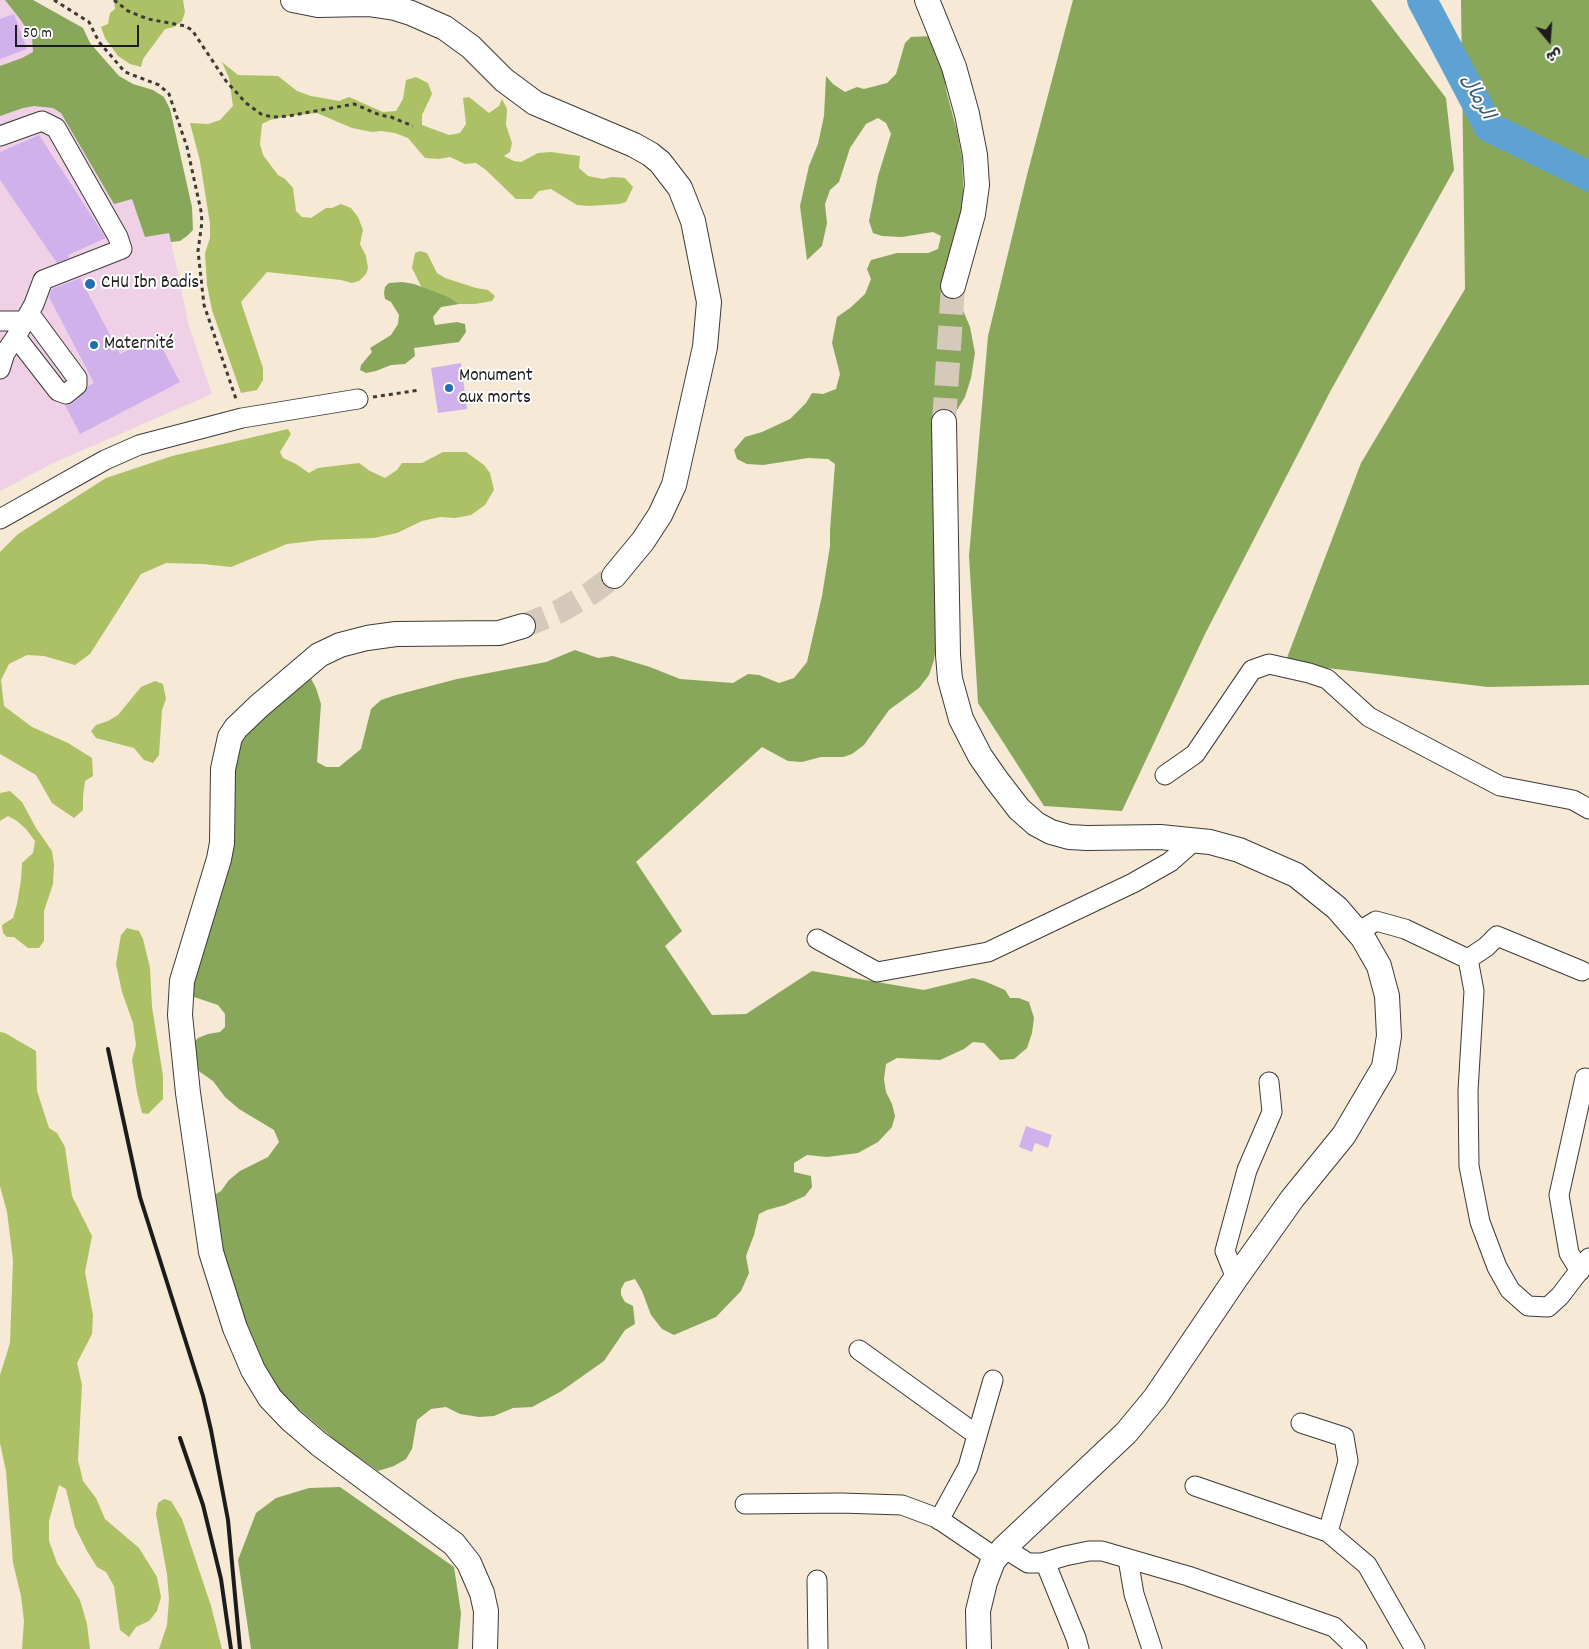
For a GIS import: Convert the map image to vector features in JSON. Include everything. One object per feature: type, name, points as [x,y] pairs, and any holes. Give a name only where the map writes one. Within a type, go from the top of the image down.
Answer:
[{"type":"main road","points":[[293,0],[318,5],[368,4],[395,8],[445,28],[459,37],[484,59],[504,80],[535,103],[634,145],[650,154],[660,162],[680,188],[693,221],[709,302],[705,346],[674,485],[660,515],[614,576]]},
{"type":"main road","points":[[928,0],[954,67],[967,114],[975,155],[977,185],[973,214],[953,286]]},
{"type":"main road","points":[[944,422],[950,679],[961,720],[980,756],[996,780],[1019,809],[1036,824],[1051,832],[1087,838],[1160,837],[1210,842],[1239,850],[1296,876],[1337,908],[1358,932],[1379,966],[1387,996],[1389,1036],[1384,1067],[1344,1134],[1292,1199],[1155,1398],[1126,1433],[993,1561],[985,1582],[978,1611],[979,1649]]},
{"type":"main road","points":[[485,1649],[486,1611],[482,1593],[469,1564],[454,1544],[319,1444],[291,1420],[270,1398],[261,1384],[235,1328],[211,1252],[184,1063],[180,1015],[182,981],[219,859],[222,843],[223,769],[230,737],[236,728],[258,706],[319,655],[340,645],[367,638],[396,634],[499,633],[523,626]]},
{"type":"street","points":[[0,136],[42,121],[56,128],[118,237],[122,249],[43,280],[23,323],[5,353],[0,369]]},
{"type":"street","points":[[0,321],[23,323]]},
{"type":"street","points":[[0,519],[105,460],[156,440],[242,418],[358,399]]},
{"type":"street","points":[[1165,775],[1195,754],[1252,670],[1269,664],[1310,673],[1327,679],[1370,717],[1500,786],[1573,800],[1589,809]]},
{"type":"street","points":[[817,939],[877,972],[988,952],[1148,874],[1170,862],[1195,840]]},
{"type":"street","points":[[1358,932],[1376,921],[1405,929],[1468,959]]},
{"type":"street","points":[[1468,959],[1486,947],[1497,936],[1582,971]]},
{"type":"street","points":[[1468,959],[1474,991],[1468,1091],[1469,1166],[1484,1231],[1497,1267],[1510,1290],[1528,1306],[1548,1307],[1560,1296],[1585,1265],[1569,1253],[1559,1195],[1584,1078]]},
{"type":"street","points":[[1236,1278],[1225,1252],[1247,1170],[1272,1112],[1268,1082]]},
{"type":"street","points":[[859,1350],[977,1435]]},
{"type":"street","points":[[939,1520],[968,1467],[993,1380]]},
{"type":"street","points":[[1301,1423],[1344,1437],[1348,1461],[1328,1532]]},
{"type":"street","points":[[1195,1486],[1328,1532],[1367,1565],[1415,1649]]},
{"type":"street","points":[[745,1504],[840,1503],[902,1505],[939,1520],[1001,1553],[1028,1563],[1045,1562],[1089,1551],[1102,1551],[1188,1576],[1334,1626],[1357,1649]]},
{"type":"street","points":[[1128,1559],[1134,1594],[1152,1649]]},
{"type":"street","points":[[1045,1562],[1079,1649]]},
{"type":"street","points":[[817,1580],[818,1649]]},
{"type":"path","points":[[54,0],[89,22],[100,42],[125,72],[159,85],[170,94],[187,147],[201,211],[202,222],[198,251],[204,305],[242,418]]},
{"type":"path","points":[[114,0],[128,11],[148,19],[185,26],[192,30],[226,81],[246,103],[261,114],[272,117],[288,116],[354,104],[380,116],[391,117],[413,126]]},
{"type":"path","points":[[358,399],[420,390]]},
{"type":"shaded area","name":"CHU Ibn Badis","points":[[0,0],[33,0],[83,28],[90,43],[132,198],[169,232],[189,326],[212,394],[53,463],[0,491]]},
{"type":"green space","points":[[5,0],[33,0],[83,28],[90,43],[119,76],[133,84],[153,90],[164,97],[170,109],[192,207],[193,230],[187,236],[180,241],[171,242],[169,233],[145,237],[132,199],[114,204],[61,113],[53,108],[34,106],[0,116],[0,66],[33,52],[32,37]]},
{"type":"green space","points":[[114,0],[183,0],[185,12],[182,21],[174,27],[165,29],[143,59],[141,67],[130,64],[118,56],[105,38],[101,27],[108,24],[110,13],[115,9]]},
{"type":"green space","points":[[1073,0],[1371,0],[1446,98],[1454,170],[1331,390],[1205,634],[1122,811],[1044,806],[978,703],[969,556],[988,336],[1027,175]]},
{"type":"green space","points":[[1461,0],[1589,0],[1589,685],[1488,687],[1285,663],[1361,463],[1465,289]]},
{"type":"green space","points":[[932,36],[944,74],[962,158],[964,205],[953,286],[970,327],[975,353],[971,378],[965,397],[957,410],[938,428],[936,644],[934,660],[929,675],[919,688],[889,710],[864,745],[852,754],[843,757],[821,757],[802,762],[788,761],[762,747],[636,862],[682,931],[665,946],[712,1015],[746,1014],[812,971],[924,990],[973,978],[1005,990],[1010,998],[1019,998],[1029,1002],[1034,1018],[1027,1048],[1014,1059],[1000,1060],[984,1043],[973,1042],[964,1049],[940,1060],[897,1058],[886,1064],[884,1079],[886,1092],[895,1116],[892,1127],[878,1142],[858,1153],[827,1157],[807,1155],[794,1163],[794,1172],[811,1176],[812,1187],[805,1196],[759,1214],[746,1256],[749,1273],[741,1291],[716,1317],[674,1335],[662,1329],[651,1315],[642,1291],[635,1279],[625,1282],[621,1289],[621,1295],[625,1302],[633,1306],[635,1324],[625,1330],[604,1361],[560,1392],[532,1407],[513,1408],[494,1416],[479,1417],[460,1414],[446,1407],[431,1409],[417,1420],[412,1449],[406,1459],[394,1466],[378,1471],[340,1444],[275,1387],[253,1345],[232,1297],[211,1197],[221,1191],[229,1180],[240,1171],[268,1157],[279,1142],[274,1130],[239,1109],[225,1097],[213,1081],[200,1072],[193,1064],[190,1047],[198,1038],[220,1032],[225,1027],[225,1014],[218,1005],[188,995],[230,774],[237,748],[251,730],[309,675],[321,704],[317,762],[326,767],[339,767],[361,749],[371,709],[381,700],[457,679],[546,662],[575,650],[598,658],[613,656],[650,667],[680,679],[733,683],[748,674],[759,675],[779,683],[794,678],[807,662],[822,596],[830,546],[835,464],[828,459],[808,458],[763,465],[747,464],[737,459],[734,450],[745,437],[762,432],[790,419],[806,403],[812,393],[823,394],[836,389],[840,374],[832,343],[837,317],[865,294],[871,279],[867,269],[871,260],[897,253],[928,253],[938,249],[941,236],[933,232],[902,237],[882,236],[873,233],[869,221],[878,176],[891,134],[886,123],[878,118],[866,124],[850,148],[839,182],[830,190],[825,204],[827,223],[822,246],[807,260],[800,206],[809,166],[818,144],[824,116],[826,76],[833,84],[845,92],[857,87],[864,89],[887,83],[896,74],[905,43],[911,37]]},
{"type":"green space","points":[[222,62],[238,75],[278,76],[297,91],[311,96],[339,101],[349,97],[383,112],[396,111],[403,99],[406,80],[416,77],[428,83],[432,94],[422,115],[422,125],[449,135],[460,133],[466,124],[463,98],[469,97],[489,113],[499,106],[502,99],[507,109],[506,125],[512,143],[510,152],[504,156],[521,162],[538,153],[551,152],[580,156],[579,168],[588,176],[603,179],[612,177],[625,178],[633,187],[626,202],[619,204],[577,205],[551,189],[539,191],[532,199],[516,199],[476,163],[465,164],[450,157],[439,159],[425,158],[408,138],[395,133],[372,132],[352,128],[317,113],[288,116],[262,124],[260,144],[263,155],[278,175],[285,179],[293,188],[296,211],[302,217],[311,218],[326,208],[332,208],[341,204],[351,208],[358,217],[363,230],[360,244],[366,256],[368,268],[366,274],[359,281],[352,283],[341,280],[267,272],[241,302],[263,368],[263,380],[257,390],[241,393],[212,310],[207,285],[205,253],[210,238],[210,224],[200,161],[190,123],[208,124],[220,120],[233,106],[229,78]]},
{"type":"green space","points":[[420,251],[427,253],[437,273],[445,278],[488,290],[495,296],[492,301],[459,304],[449,297],[422,288],[412,268],[415,253]]},
{"type":"green space","points":[[402,282],[414,284],[449,297],[459,304],[441,307],[433,317],[435,325],[457,322],[465,324],[466,332],[459,342],[414,348],[415,356],[405,364],[391,365],[366,373],[360,370],[361,365],[372,352],[370,348],[391,335],[398,324],[399,315],[391,302],[385,299],[385,287],[389,283]]},
{"type":"green space","points":[[288,429],[291,434],[280,452],[283,458],[309,473],[318,468],[359,463],[385,478],[397,470],[402,463],[422,463],[443,452],[466,452],[484,465],[490,473],[494,490],[485,505],[471,515],[455,518],[440,517],[422,521],[397,533],[374,538],[320,540],[287,544],[231,567],[166,563],[141,574],[90,654],[75,665],[44,656],[27,655],[9,664],[1,680],[4,706],[32,727],[68,743],[92,758],[93,776],[85,781],[83,810],[74,818],[52,803],[36,775],[0,754],[0,552],[18,534],[106,478],[172,456]]},
{"type":"green space","points":[[155,681],[163,684],[166,699],[162,710],[159,755],[153,763],[144,760],[134,748],[96,738],[91,731],[96,725],[118,715],[141,687]]},
{"type":"green space","points":[[10,791],[22,802],[36,828],[52,851],[54,865],[53,884],[44,911],[44,941],[39,948],[28,948],[14,937],[7,937],[3,933],[2,925],[13,918],[17,904],[22,863],[33,853],[35,841],[17,821],[8,816],[0,821],[0,793]]},
{"type":"green space","points":[[127,928],[139,931],[143,939],[150,968],[152,1007],[163,1076],[163,1099],[148,1114],[142,1113],[137,1092],[132,1060],[136,1045],[133,1023],[122,992],[116,964],[121,935]]},
{"type":"green space","points":[[0,1032],[36,1051],[37,1091],[49,1128],[57,1133],[65,1147],[72,1196],[92,1236],[85,1272],[93,1315],[92,1334],[77,1363],[82,1385],[78,1460],[83,1481],[96,1498],[105,1519],[139,1548],[157,1577],[161,1597],[157,1611],[149,1621],[136,1627],[129,1637],[120,1630],[114,1586],[106,1572],[97,1567],[87,1551],[75,1527],[66,1489],[59,1485],[49,1521],[49,1541],[57,1563],[80,1600],[87,1624],[90,1649],[22,1649],[24,1621],[21,1596],[13,1563],[6,1471],[0,1443],[0,1375],[10,1343],[13,1260],[7,1212],[0,1186]]},
{"type":"green space","points":[[340,1487],[454,1567],[461,1613],[458,1649],[251,1649],[238,1560],[256,1513],[276,1498],[309,1488]]},
{"type":"green space","points":[[164,1499],[171,1501],[182,1519],[211,1606],[222,1649],[159,1649],[167,1625],[169,1599],[167,1574],[156,1514],[158,1503]]},
{"type":"building","points":[[14,14],[27,49],[0,59],[0,19]]},
{"type":"building","points":[[39,135],[106,238],[68,255],[69,258],[57,263],[0,180],[0,152]]},
{"type":"building","name":"Maternité","points":[[80,278],[120,354],[156,336],[180,382],[80,434],[65,405],[73,403],[84,393],[88,386],[94,383],[49,297],[52,289]]},
{"type":"building","name":"Monument aux morts","points":[[461,363],[467,409],[438,413],[431,368]]},
{"type":"building","points":[[1026,1126],[1052,1135],[1048,1148],[1035,1143],[1032,1152],[1019,1147]]},
{"type":"waterway","name":"الرمال","points":[[1422,0],[1489,127],[1589,176]]},
{"type":"tunnel","points":[[944,422],[953,286]]},
{"type":"tunnel","points":[[523,626],[558,612],[591,593],[614,576]]},
{"type":"railway","points":[[108,1049],[140,1197],[203,1396],[211,1430],[228,1520],[240,1649]]},
{"type":"railway","points":[[180,1438],[203,1505],[221,1579],[231,1649]]},
{"type":"place","name":"CHU Ibn Badis","points":[[90,284]]},
{"type":"place","name":"Maternité","points":[[94,345]]},
{"type":"place","name":"Monument aux morts","points":[[449,388]]}]
